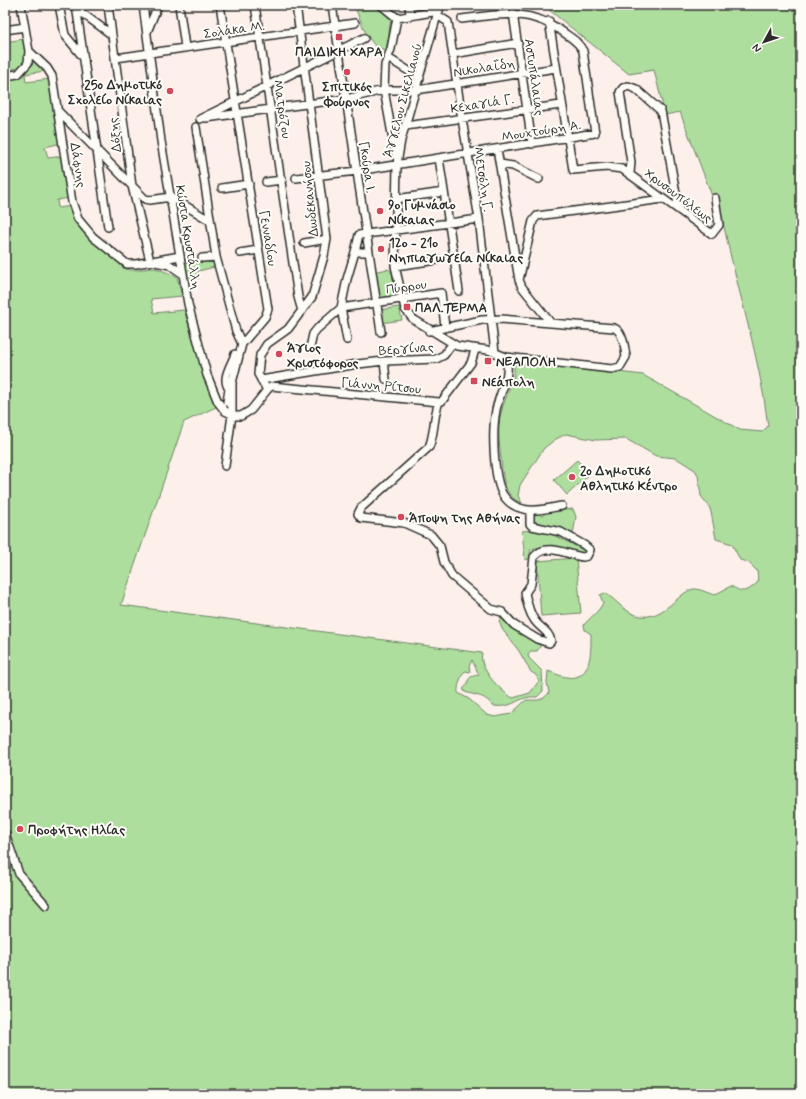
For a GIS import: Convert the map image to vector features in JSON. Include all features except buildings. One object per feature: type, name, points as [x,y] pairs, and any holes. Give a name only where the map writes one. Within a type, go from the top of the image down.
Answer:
[{"type":"street","points":[[5,76],[22,71],[28,63],[28,51],[21,5]]},
{"type":"street","points":[[59,5],[65,35],[83,57]]},
{"type":"street","points":[[71,5],[112,35]]},
{"type":"street","name":"Δόξης","points":[[108,5],[132,186],[150,261]]},
{"type":"street","name":"Κώστα Κρυστάλλη","points":[[143,5],[180,256],[190,311],[207,375],[218,402],[225,412],[232,415]]},
{"type":"street","points":[[147,32],[158,5]]},
{"type":"street","points":[[179,5],[185,47]]},
{"type":"street","name":"Γενναδίου","points":[[220,5],[234,102],[249,184],[268,310],[265,317],[242,344],[232,383],[232,415],[225,466]]},
{"type":"street","name":"Ματρόζου","points":[[255,5],[282,180],[298,297],[302,311]]},
{"type":"street","name":"Δωδεκανήσου","points":[[267,390],[257,369],[263,348],[271,340],[288,329],[312,297],[316,287],[327,239],[296,5]]},
{"type":"street","name":"Γκούρα Ι.","points":[[332,5],[356,171],[363,235],[368,252],[375,303],[381,332]]},
{"type":"street","points":[[381,5],[397,18]]},
{"type":"street","points":[[409,5],[410,15]]},
{"type":"street","points":[[76,8],[108,226]]},
{"type":"street","points":[[397,18],[439,10]]},
{"type":"street","name":"Μετσόλη Γ.","points":[[439,10],[448,22],[462,119],[479,219],[495,352]]},
{"type":"street","name":"Άγγελου Σικελιανού","points":[[439,10],[405,126],[397,164],[395,266],[402,299],[410,316],[429,331],[452,344],[475,350]]},
{"type":"street","points":[[462,19],[513,14],[549,21],[567,138]]},
{"type":"street","name":"Αστυπάλαιας","points":[[513,14],[532,144]]},
{"type":"street","points":[[397,18],[385,65],[384,90],[397,164]]},
{"type":"street","name":"Μουχτούρη Α.","points":[[296,178],[356,171],[593,135],[596,131],[584,51],[577,41],[549,21]]},
{"type":"street","name":"Σολάκα Μ.","points":[[116,58],[355,23]]},
{"type":"street","points":[[5,30],[25,27]]},
{"type":"street","points":[[271,109],[200,119],[364,38]]},
{"type":"street","points":[[453,54],[518,43]]},
{"type":"street","name":"Δάφνης","points":[[28,51],[51,72],[59,112],[72,202],[78,219],[96,240],[127,264],[136,264],[180,256]]},
{"type":"street","points":[[388,58],[420,78]]},
{"type":"street","name":"Νικολαΐδη","points":[[283,107],[346,99],[384,90],[416,90],[556,68]]},
{"type":"street","points":[[630,173],[631,162],[621,90],[628,86],[633,87],[659,108],[662,115],[679,210]]},
{"type":"street","name":"Κεχαγιά Γ.","points":[[405,126],[562,105]]},
{"type":"street","points":[[59,112],[145,199],[150,200],[171,197],[209,220]]},
{"type":"street","points":[[196,127],[209,220],[216,257],[227,298],[242,344]]},
{"type":"street","name":"Χρυσουπόλεως","points":[[567,138],[572,167],[576,171],[606,166],[616,167],[630,173],[663,199],[713,234],[720,225],[715,198]]},
{"type":"street","points":[[497,149],[519,280],[522,287],[550,322]]},
{"type":"street","points":[[439,158],[459,291]]},
{"type":"street","points":[[500,164],[513,166],[539,179]]},
{"type":"street","points":[[266,182],[282,180]]},
{"type":"street","points":[[222,188],[249,184]]},
{"type":"street","points":[[396,199],[444,192]]},
{"type":"street","points":[[519,280],[533,221],[537,216],[663,199]]},
{"type":"street","points":[[347,340],[341,308],[347,279],[355,252],[363,235],[479,219]]},
{"type":"street","points":[[304,243],[327,239]]},
{"type":"street","points":[[240,253],[258,250]]},
{"type":"street","points":[[355,252],[368,252]]},
{"type":"street","points":[[202,258],[216,257]]},
{"type":"street","points":[[395,266],[437,260]]},
{"type":"street","points":[[150,261],[170,265],[183,274]]},
{"type":"street","name":"Πύρρου","points":[[341,308],[441,294],[445,327]]},
{"type":"street","points":[[310,348],[313,334],[316,329],[341,308]]},
{"type":"street","points":[[429,331],[492,319],[550,322],[617,329],[621,335],[626,353],[623,364],[620,367],[612,369],[506,357],[495,352],[475,350],[473,359],[442,401],[439,402],[435,413],[429,447],[361,508],[358,514],[361,518],[404,523],[431,535],[440,546],[444,562],[452,576],[491,609],[502,612],[514,625],[537,639],[549,643],[551,641],[548,632],[535,620],[527,605],[526,593],[531,584],[534,557],[543,552],[555,550],[583,558],[587,556],[590,550],[561,532],[532,526],[530,524],[530,511]]},
{"type":"street","name":"Βεργίνας","points":[[261,380],[384,361],[436,359],[444,355],[452,344]]},
{"type":"street","points":[[232,405],[227,402],[229,389],[226,385],[226,376],[235,354]]},
{"type":"street","points":[[506,357],[508,377],[497,405],[494,432],[498,472],[504,496],[515,506],[530,511],[562,506]]},
{"type":"street","points":[[384,361],[386,378]]},
{"type":"street","name":"Γιάννη Ρίτσου","points":[[267,390],[272,386],[278,386],[366,397],[439,402]]},
{"type":"street","points":[[232,415],[241,416],[246,414],[267,390]]},
{"type":"street","points":[[5,833],[19,874],[46,905]]},
{"type":"green space","points":[[354,5],[376,5],[391,19],[386,51],[375,46],[366,34]]},
{"type":"green space","points":[[543,5],[801,5],[801,1094],[5,1094],[5,80],[15,78],[23,74],[28,68],[31,58],[45,71],[25,74],[26,82],[50,79],[62,143],[45,147],[48,158],[63,156],[70,198],[57,200],[58,208],[72,206],[123,268],[135,270],[154,268],[177,277],[182,296],[151,299],[154,313],[184,310],[205,379],[218,406],[184,422],[121,605],[482,653],[483,665],[491,678],[496,685],[513,698],[530,693],[539,681],[536,675],[531,672],[519,651],[502,629],[499,621],[503,617],[540,640],[540,647],[537,651],[531,651],[528,655],[529,658],[542,671],[543,691],[537,697],[525,698],[506,706],[493,706],[484,698],[465,692],[463,689],[469,678],[479,675],[472,660],[469,666],[470,672],[465,671],[461,678],[458,693],[469,699],[487,715],[495,717],[511,714],[526,700],[539,700],[544,698],[549,693],[547,682],[548,671],[564,677],[575,677],[581,675],[588,664],[591,649],[591,634],[585,630],[584,625],[603,603],[600,595],[605,593],[627,611],[642,616],[652,615],[661,611],[690,590],[696,589],[714,595],[731,586],[745,591],[758,582],[757,571],[748,562],[740,560],[732,544],[716,539],[709,506],[701,496],[698,475],[695,470],[676,458],[656,456],[626,439],[596,440],[566,434],[544,448],[520,485],[518,496],[522,503],[509,494],[505,485],[502,469],[499,426],[501,412],[514,373],[515,361],[518,360],[643,375],[740,430],[762,432],[768,426],[764,397],[752,339],[730,253],[718,196],[712,196],[680,112],[665,115],[654,70],[629,74]]},
{"type":"green space","points":[[24,39],[25,61],[21,67],[5,71],[5,42]]},
{"type":"green space","points":[[213,259],[215,267],[198,271],[199,278],[186,281],[183,263]]},
{"type":"green space","points":[[388,269],[392,272],[397,300],[377,301],[373,272]]},
{"type":"green space","points":[[399,307],[402,320],[381,323],[379,310]]},
{"type":"green space","name":"2o Δημοτικό Αθλητικό Κέντρο","points":[[577,460],[590,474],[567,495],[554,480]]},
{"type":"green space","points":[[573,509],[576,517],[573,534],[533,525],[533,514],[538,513],[542,516],[547,512]]},
{"type":"green space","points":[[532,530],[550,533],[585,551],[582,554],[557,548],[537,548],[531,549],[529,559],[525,560],[522,531]]},
{"type":"green space","points":[[576,558],[581,613],[541,616],[537,561]]},
{"type":"place","name":"ΠΑΙΔΙΚΗ ΧΑΡΑ","points":[[339,37]]},
{"type":"place","name":"Σπιτικός Φούρνος","points":[[347,72]]},
{"type":"place","name":"25o Δημοτικό Σχολείο Νίκαιας","points":[[170,91]]},
{"type":"place","name":"9ο Γυμνάσιο Νίκαιας","points":[[380,211]]},
{"type":"place","name":"12ο - 21ο Νηπιαγωγεία Νίκαιας","points":[[381,249]]},
{"type":"place","name":"ΠΑΛ.ΤΕΡΜΑ","points":[[407,307]]},
{"type":"place","name":"Άγιος Χριστόφορος","points":[[279,354]]},
{"type":"place","name":"ΝΕΑΠΟΛΗ","points":[[488,361]]},
{"type":"place","name":"Νεάπολη","points":[[474,381]]},
{"type":"place","name":"2o Δημοτικό Αθλητικό Κέντρο","points":[[572,477]]},
{"type":"place","name":"Άποψη της Αθήνας","points":[[401,517]]},
{"type":"place","name":"Προφήτης Ηλίας","points":[[20,829]]}]
